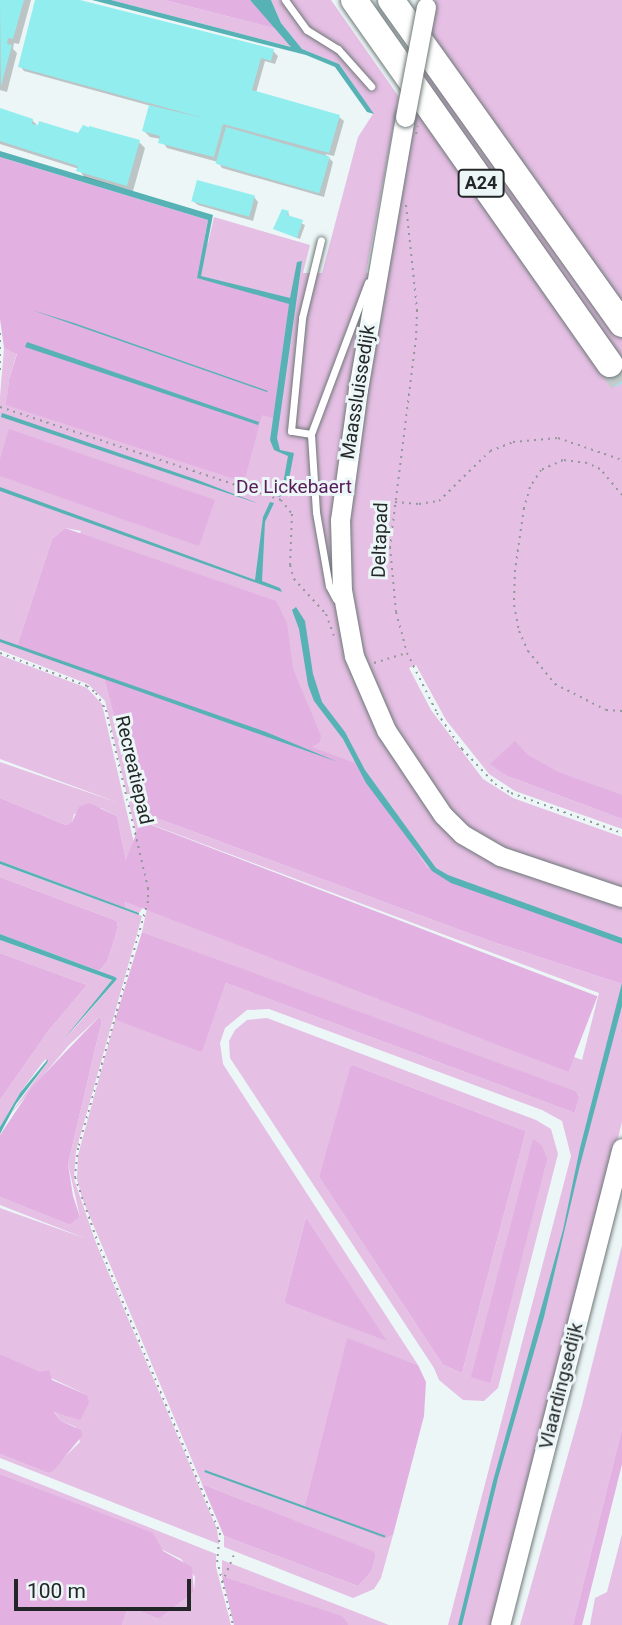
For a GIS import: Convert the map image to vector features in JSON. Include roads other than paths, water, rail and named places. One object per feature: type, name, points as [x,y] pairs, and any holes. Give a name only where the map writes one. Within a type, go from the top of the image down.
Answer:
[{"type":"highway","name":"A24","points":[[354,0],[610,364]]},
{"type":"highway","name":"A24","points":[[391,0],[622,324]]},
{"type":"street","name":"Maassluissedijk","points":[[427,3],[380,252],[340,520],[339,548],[345,616],[358,668],[386,730],[443,815],[462,834],[500,856],[622,897]]},
{"type":"street","name":"Vlaardingsedijk","points":[[499,1625],[622,1148]]},
{"type":"lane","points":[[285,0],[307,30],[338,48],[371,86]]},
{"type":"lane","name":"Maassluissedijk","points":[[311,434],[291,431],[302,318],[321,240]]},
{"type":"lane","name":"Maassluissedijk","points":[[345,616],[329,586],[321,550],[311,434],[380,252]]},
{"type":"water","points":[[92,0],[111,0],[291,47],[250,0],[271,0],[281,23],[302,49],[339,64],[374,114],[367,112],[335,67],[306,55]]},
{"type":"water","points":[[0,151],[213,215],[201,276],[290,298],[297,262],[302,261],[277,438],[280,450],[294,453],[288,484],[280,497],[274,495],[283,484],[288,456],[274,450],[270,440],[289,304],[197,278],[208,220],[0,157]]},
{"type":"water","points":[[32,310],[74,323],[268,391],[267,392]]},
{"type":"water","points":[[27,342],[259,422],[258,425],[25,347]]},
{"type":"water","points":[[2,413],[195,479],[257,503],[1,417]]},
{"type":"water","points":[[0,487],[255,580],[263,517],[270,502],[274,503],[265,522],[262,581],[280,588],[282,592],[0,491]]},
{"type":"water","points":[[296,607],[305,621],[313,674],[322,702],[345,732],[365,770],[436,868],[448,875],[622,938],[622,944],[451,883],[432,871],[366,783],[343,739],[314,701],[308,685],[299,629],[292,610]]},
{"type":"water","points":[[0,639],[266,732],[338,762],[0,642]]},
{"type":"water","points":[[0,861],[139,913],[139,915],[0,864]]},
{"type":"water","points":[[0,934],[117,979],[65,1038],[112,980],[0,940]]},
{"type":"water","points":[[622,983],[622,1006],[544,1317],[498,1478],[462,1625],[458,1625],[493,1481],[563,1230],[580,1148]]},
{"type":"water","points":[[48,1059],[16,1104],[0,1134],[0,1127],[20,1093]]},
{"type":"water","points":[[205,1470],[385,1536],[385,1538]]},
{"type":"tunnel","points":[[610,364],[622,381]]},
{"type":"park label","name":"De Lickebaert","points":[[294,487]]}]
